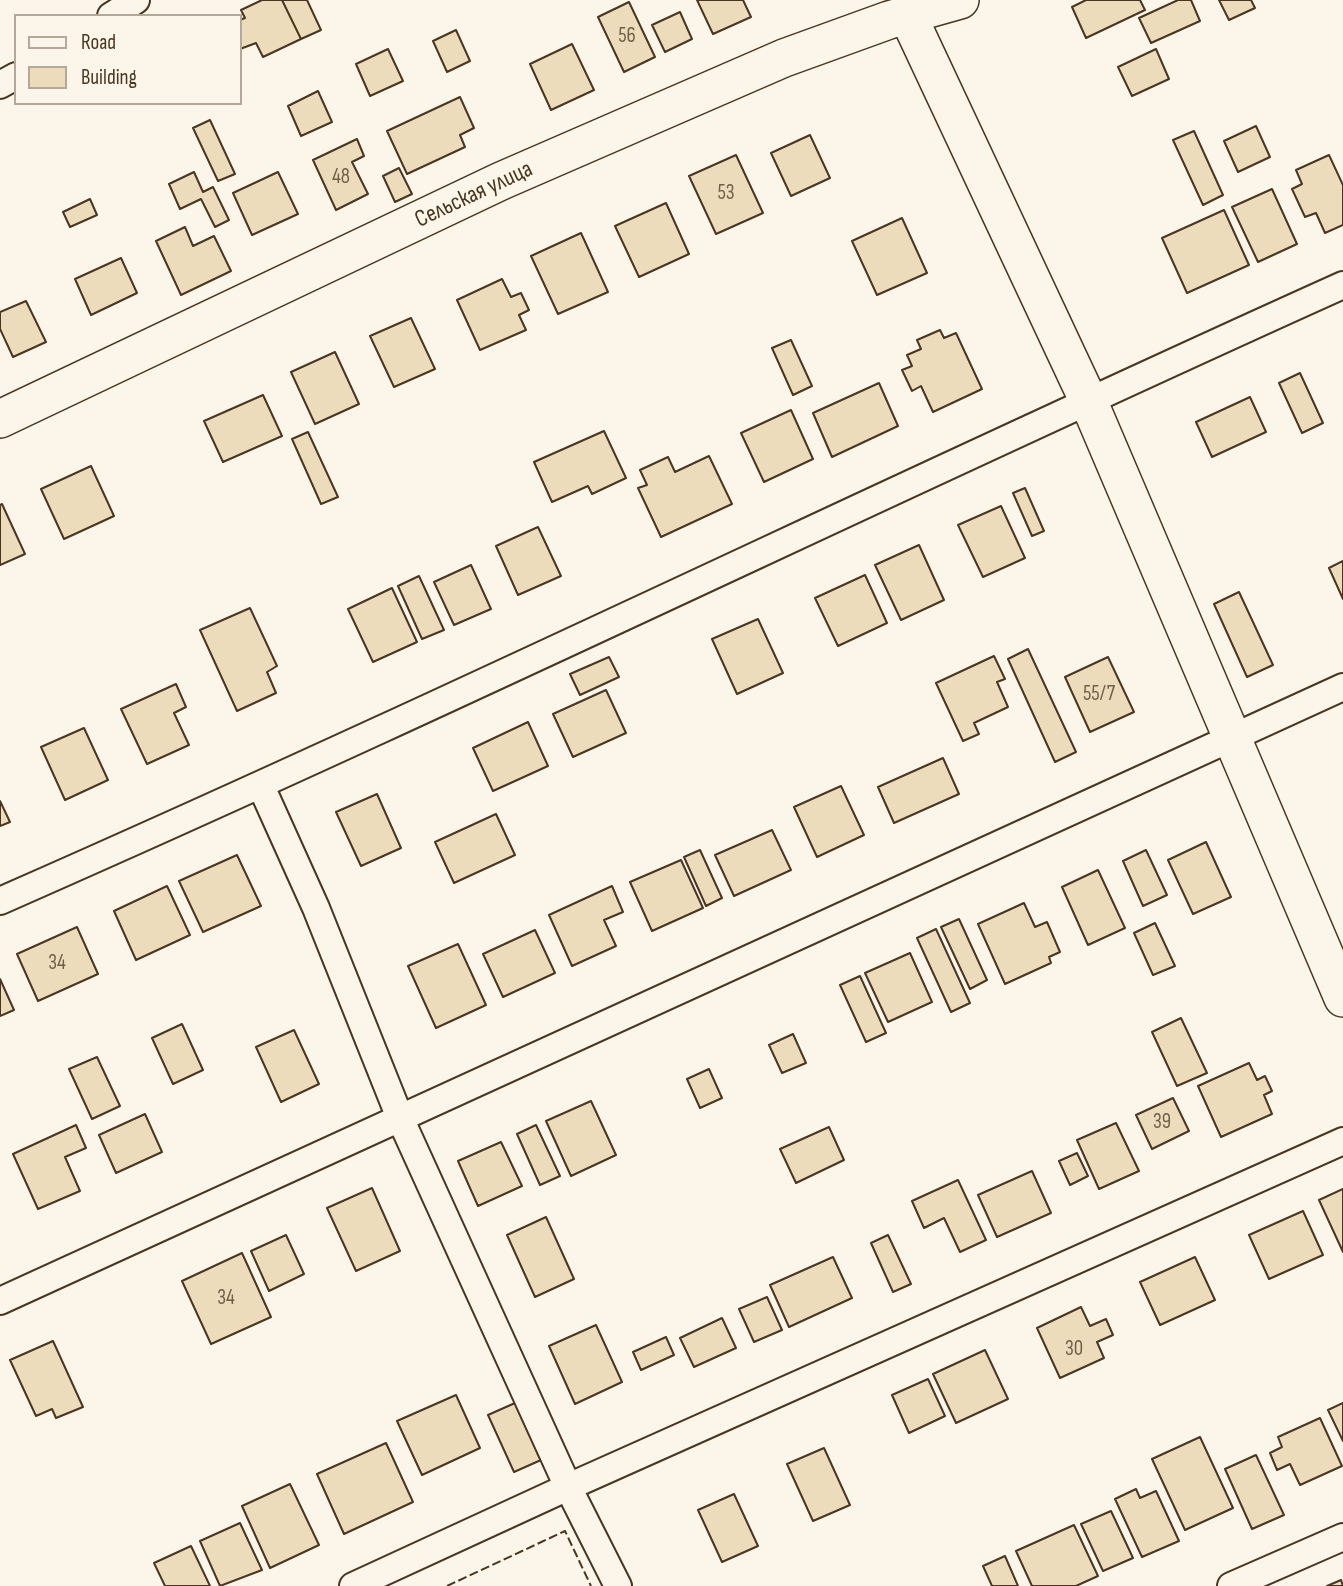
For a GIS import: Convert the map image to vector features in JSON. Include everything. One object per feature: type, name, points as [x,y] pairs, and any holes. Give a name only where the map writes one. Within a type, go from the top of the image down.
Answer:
[{"type":"main road","name":"Сельская улица","points":[[0,419],[501,181],[784,58],[960,0]]},
{"type":"main road","points":[[908,16],[1088,400],[1343,998]]},
{"type":"street","points":[[114,14],[136,0]]},
{"type":"street","points":[[0,901],[261,786],[1088,400],[1343,285]]},
{"type":"street","points":[[0,1301],[1343,687]]},
{"type":"street","points":[[261,786],[316,908],[400,1118],[568,1487],[618,1586]]},
{"type":"street","points":[[353,1586],[568,1487],[1343,1141]]},
{"type":"street","points":[[1231,1586],[1343,1537]]},
{"type":"building","points":[[262,0],[282,0],[301,39],[263,57],[256,43],[242,48],[242,19],[245,18],[241,10]]},
{"type":"building","points":[[282,0],[307,0],[321,30],[301,39]]},
{"type":"building","points":[[697,0],[743,0],[751,17],[713,34]]},
{"type":"building","points":[[1086,0],[1140,0],[1145,10],[1086,38],[1072,7]]},
{"type":"building","points":[[1178,0],[1191,0],[1200,21],[1151,43],[1139,18]]},
{"type":"building","points":[[1219,0],[1251,0],[1255,8],[1229,20]]},
{"type":"building","points":[[629,2],[655,57],[624,72],[598,17]]},
{"type":"building","points":[[680,12],[692,39],[665,52],[652,25]]},
{"type":"building","points":[[456,30],[470,61],[447,72],[433,41]]},
{"type":"building","points":[[572,44],[594,90],[551,110],[530,64]]},
{"type":"building","points":[[388,49],[403,81],[370,96],[356,64]]},
{"type":"building","points":[[1156,49],[1169,79],[1132,96],[1118,67]]},
{"type":"building","points":[[318,91],[332,122],[301,136],[288,106]]},
{"type":"building","points":[[460,97],[474,128],[460,135],[465,147],[407,174],[387,131]]},
{"type":"building","points":[[210,120],[235,174],[218,181],[193,128]]},
{"type":"building","points":[[1256,126],[1270,157],[1238,172],[1224,141]]},
{"type":"building","points":[[1194,131],[1223,195],[1203,205],[1173,140]]},
{"type":"building","points":[[810,135],[830,178],[791,196],[771,153]]},
{"type":"building","points":[[357,139],[364,156],[352,162],[368,194],[336,210],[313,160]]},
{"type":"building","points":[[736,155],[763,213],[716,234],[689,176]]},
{"type":"building","points":[[1329,155],[1343,185],[1343,225],[1325,233],[1316,213],[1305,217],[1292,189],[1302,184],[1296,170]]},
{"type":"building","points":[[399,168],[412,194],[395,202],[383,176]]},
{"type":"building","points":[[194,172],[203,192],[213,187],[229,220],[215,227],[201,199],[180,209],[169,184]]},
{"type":"building","points":[[278,172],[298,214],[252,235],[233,193]]},
{"type":"building","points":[[1272,189],[1297,244],[1258,262],[1232,207]]},
{"type":"building","points":[[90,199],[97,215],[70,227],[63,212]]},
{"type":"building","points":[[666,203],[689,254],[639,277],[615,226]]},
{"type":"building","points":[[1224,210],[1249,265],[1187,293],[1162,238]]},
{"type":"building","points":[[902,218],[927,273],[877,295],[852,241]]},
{"type":"building","points":[[185,227],[193,246],[214,236],[231,271],[181,295],[156,241]]},
{"type":"building","points":[[581,233],[608,292],[558,314],[531,256]]},
{"type":"building","points":[[121,258],[137,293],[91,315],[75,279]]},
{"type":"building","points":[[502,279],[511,297],[521,293],[529,310],[519,315],[526,330],[480,350],[457,300]]},
{"type":"building","points":[[26,301],[46,342],[13,357],[0,329],[0,312]]},
{"type":"building","points":[[411,318],[435,369],[394,387],[370,336]]},
{"type":"building","points":[[940,330],[944,338],[956,333],[982,389],[933,412],[921,386],[912,391],[902,370],[912,366],[907,355],[921,349],[917,340]]},
{"type":"building","points":[[791,340],[812,386],[793,395],[772,348]]},
{"type":"building","points":[[335,352],[359,404],[315,424],[291,372]]},
{"type":"building","points":[[1300,373],[1323,423],[1302,433],[1279,383]]},
{"type":"building","points":[[879,383],[898,426],[832,457],[813,413]]},
{"type":"building","points":[[263,395],[282,436],[223,462],[204,421]]},
{"type":"building","points":[[1250,397],[1266,432],[1212,457],[1196,422]]},
{"type":"building","points":[[791,410],[813,459],[764,482],[741,433]]},
{"type":"building","points":[[604,431],[626,478],[592,494],[588,486],[552,502],[534,462]]},
{"type":"building","points":[[308,432],[338,497],[321,504],[292,439]]},
{"type":"building","points":[[709,456],[732,504],[661,537],[638,488],[647,485],[640,470],[668,457],[675,472]]},
{"type":"building","points":[[91,466],[114,516],[64,539],[41,489]]},
{"type":"building","points":[[1025,488],[1044,531],[1032,536],[1013,493]]},
{"type":"building","points":[[2,504],[25,554],[0,565],[0,505]]},
{"type":"building","points":[[1001,506],[1025,558],[983,577],[958,525]]},
{"type":"building","points":[[538,527],[561,576],[518,595],[496,546]]},
{"type":"building","points":[[919,545],[944,600],[901,620],[875,565]]},
{"type":"building","points":[[1343,561],[1343,599],[1329,568]]},
{"type":"building","points":[[471,565],[491,609],[454,625],[434,582]]},
{"type":"building","points":[[865,575],[887,623],[838,646],[815,598]]},
{"type":"building","points":[[419,576],[444,630],[422,639],[398,586]]},
{"type":"building","points":[[392,588],[417,642],[373,662],[348,609]]},
{"type":"building","points":[[1239,592],[1273,665],[1247,677],[1214,604]]},
{"type":"building","points":[[250,608],[277,666],[267,672],[276,693],[237,711],[200,630]]},
{"type":"building","points":[[758,619],[783,673],[737,694],[712,639]]},
{"type":"building","points":[[1028,649],[1076,752],[1055,762],[1008,659]]},
{"type":"building","points":[[994,656],[1005,679],[997,682],[1008,707],[974,723],[979,734],[963,741],[936,683]]},
{"type":"building","points":[[609,657],[619,677],[580,695],[570,674]]},
{"type":"building","points":[[1108,657],[1134,712],[1090,732],[1065,677]]},
{"type":"building","points":[[176,684],[186,707],[174,713],[189,745],[147,764],[121,709]]},
{"type":"building","points":[[606,690],[626,733],[573,757],[553,714]]},
{"type":"building","points":[[528,722],[548,766],[493,791],[473,748]]},
{"type":"building","points":[[84,728],[108,780],[65,800],[41,747]]},
{"type":"building","points":[[943,758],[959,794],[894,823],[878,787]]},
{"type":"building","points":[[841,786],[864,835],[817,857],[794,807]]},
{"type":"building","points":[[377,794],[401,848],[361,866],[336,812]]},
{"type":"building","points":[[0,801],[10,822],[0,826]]},
{"type":"building","points":[[496,814],[515,855],[454,883],[435,842]]},
{"type":"building","points":[[772,830],[791,870],[734,896],[715,855]]},
{"type":"building","points":[[1206,842],[1231,897],[1193,914],[1168,860]]},
{"type":"building","points":[[700,850],[722,898],[706,906],[684,857]]},
{"type":"building","points":[[1146,850],[1167,895],[1143,906],[1123,861]]},
{"type":"building","points":[[237,855],[261,906],[203,932],[179,881]]},
{"type":"building","points":[[681,860],[703,908],[652,931],[630,882]]},
{"type":"building","points":[[1098,870],[1125,928],[1088,945],[1062,887]]},
{"type":"building","points":[[167,886],[190,935],[136,960],[114,911]]},
{"type":"building","points":[[612,886],[623,912],[604,920],[616,946],[572,966],[549,915]]},
{"type":"building","points":[[1024,903],[1035,927],[1047,922],[1060,952],[1049,957],[1051,963],[1005,984],[978,924]]},
{"type":"building","points":[[959,919],[987,980],[970,989],[941,927]]},
{"type":"building","points":[[1155,923],[1175,966],[1153,975],[1134,933]]},
{"type":"building","points":[[77,927],[98,974],[38,1001],[17,954]]},
{"type":"building","points":[[936,929],[970,1003],[951,1012],[917,938]]},
{"type":"building","points":[[535,930],[555,973],[503,997],[483,954]]},
{"type":"building","points":[[458,944],[486,1005],[436,1028],[408,966]]},
{"type":"building","points":[[910,953],[932,1002],[888,1022],[865,973]]},
{"type":"building","points":[[860,976],[886,1033],[866,1042],[840,985]]},
{"type":"building","points":[[0,979],[14,1010],[0,1016]]},
{"type":"building","points":[[1181,1018],[1207,1073],[1177,1086],[1152,1032]]},
{"type":"building","points":[[182,1024],[203,1070],[173,1084],[152,1038]]},
{"type":"building","points":[[294,1030],[319,1084],[281,1102],[256,1047]]},
{"type":"building","points":[[793,1034],[806,1063],[782,1073],[769,1045]]},
{"type":"building","points":[[97,1057],[120,1106],[92,1119],[69,1069]]},
{"type":"building","points":[[1249,1063],[1257,1080],[1265,1076],[1272,1091],[1264,1095],[1272,1114],[1221,1137],[1198,1086]]},
{"type":"building","points":[[709,1069],[722,1098],[700,1108],[687,1079]]},
{"type":"building","points":[[1173,1098],[1189,1131],[1152,1149],[1136,1115]]},
{"type":"building","points":[[591,1101],[616,1155],[571,1176],[546,1121]]},
{"type":"building","points":[[145,1114],[162,1152],[116,1173],[99,1135]]},
{"type":"building","points":[[1116,1123],[1139,1171],[1099,1189],[1077,1140]]},
{"type":"building","points":[[76,1125],[86,1148],[65,1157],[80,1191],[38,1209],[13,1154]]},
{"type":"building","points":[[536,1125],[560,1176],[540,1185],[517,1134]]},
{"type":"building","points":[[829,1127],[844,1160],[796,1183],[780,1149]]},
{"type":"building","points":[[501,1142],[522,1186],[478,1206],[458,1161]]},
{"type":"building","points":[[1077,1153],[1088,1176],[1070,1185],[1059,1161]]},
{"type":"building","points":[[1032,1171],[1051,1213],[997,1237],[978,1195]]},
{"type":"building","points":[[958,1180],[986,1240],[960,1252],[944,1218],[924,1228],[912,1201]]},
{"type":"building","points":[[372,1188],[400,1251],[356,1271],[327,1208]]},
{"type":"building","points":[[1343,1189],[1343,1252],[1319,1200]]},
{"type":"building","points":[[1303,1211],[1323,1255],[1269,1279],[1249,1235]]},
{"type":"building","points":[[546,1217],[574,1279],[535,1297],[507,1235]]},
{"type":"building","points":[[286,1235],[304,1274],[269,1291],[251,1251]]},
{"type":"building","points":[[888,1235],[911,1284],[893,1292],[871,1243]]},
{"type":"building","points":[[242,1253],[271,1317],[211,1344],[182,1281]]},
{"type":"building","points":[[833,1257],[852,1298],[789,1327],[770,1285]]},
{"type":"building","points":[[1195,1257],[1215,1300],[1160,1325],[1140,1282]]},
{"type":"building","points":[[767,1297],[782,1330],[754,1342],[739,1309]]},
{"type":"building","points":[[1081,1307],[1090,1326],[1106,1319],[1113,1335],[1097,1342],[1104,1358],[1060,1378],[1037,1328]]},
{"type":"building","points":[[722,1318],[736,1348],[694,1367],[680,1338]]},
{"type":"building","points":[[596,1325],[622,1382],[575,1404],[549,1346]]},
{"type":"building","points":[[666,1337],[674,1355],[641,1370],[633,1352]]},
{"type":"building","points":[[53,1341],[83,1407],[56,1418],[52,1409],[36,1416],[10,1360]]},
{"type":"building","points":[[985,1350],[1008,1399],[956,1423],[933,1374]]},
{"type":"building","points":[[928,1379],[945,1416],[909,1433],[892,1395]]},
{"type":"building","points":[[456,1395],[480,1448],[422,1475],[397,1421]]},
{"type":"building","points":[[515,1403],[541,1460],[514,1472],[488,1415]]},
{"type":"building","points":[[1343,1403],[1343,1441],[1328,1410]]},
{"type":"building","points":[[1320,1418],[1342,1466],[1300,1485],[1290,1464],[1277,1470],[1270,1453],[1282,1447],[1278,1437]]},
{"type":"building","points":[[1200,1437],[1233,1508],[1185,1530],[1152,1459]]},
{"type":"building","points":[[386,1443],[413,1502],[344,1534],[317,1474]]},
{"type":"building","points":[[824,1448],[850,1505],[813,1521],[787,1464]]},
{"type":"building","points":[[1256,1455],[1284,1515],[1252,1529],[1225,1469]]},
{"type":"building","points":[[290,1484],[319,1545],[270,1568],[242,1506]]},
{"type":"building","points":[[1136,1489],[1140,1498],[1156,1491],[1179,1541],[1142,1557],[1115,1499]]},
{"type":"building","points":[[734,1494],[758,1546],[722,1562],[698,1510]]},
{"type":"building","points":[[1111,1511],[1133,1558],[1103,1571],[1081,1524]]},
{"type":"building","points":[[240,1523],[262,1570],[220,1586],[200,1541]]},
{"type":"building","points":[[1074,1525],[1098,1576],[1076,1586],[1032,1586],[1016,1551]]},
{"type":"building","points":[[191,1546],[210,1586],[165,1586],[154,1563]]},
{"type":"building","points":[[1005,1556],[1018,1586],[992,1586],[983,1566]]},
{"type":"building","points":[[1341,1580],[1343,1586],[1327,1586]]},
{"type":"fence","points":[[447,1586],[565,1531],[591,1586]]}]
